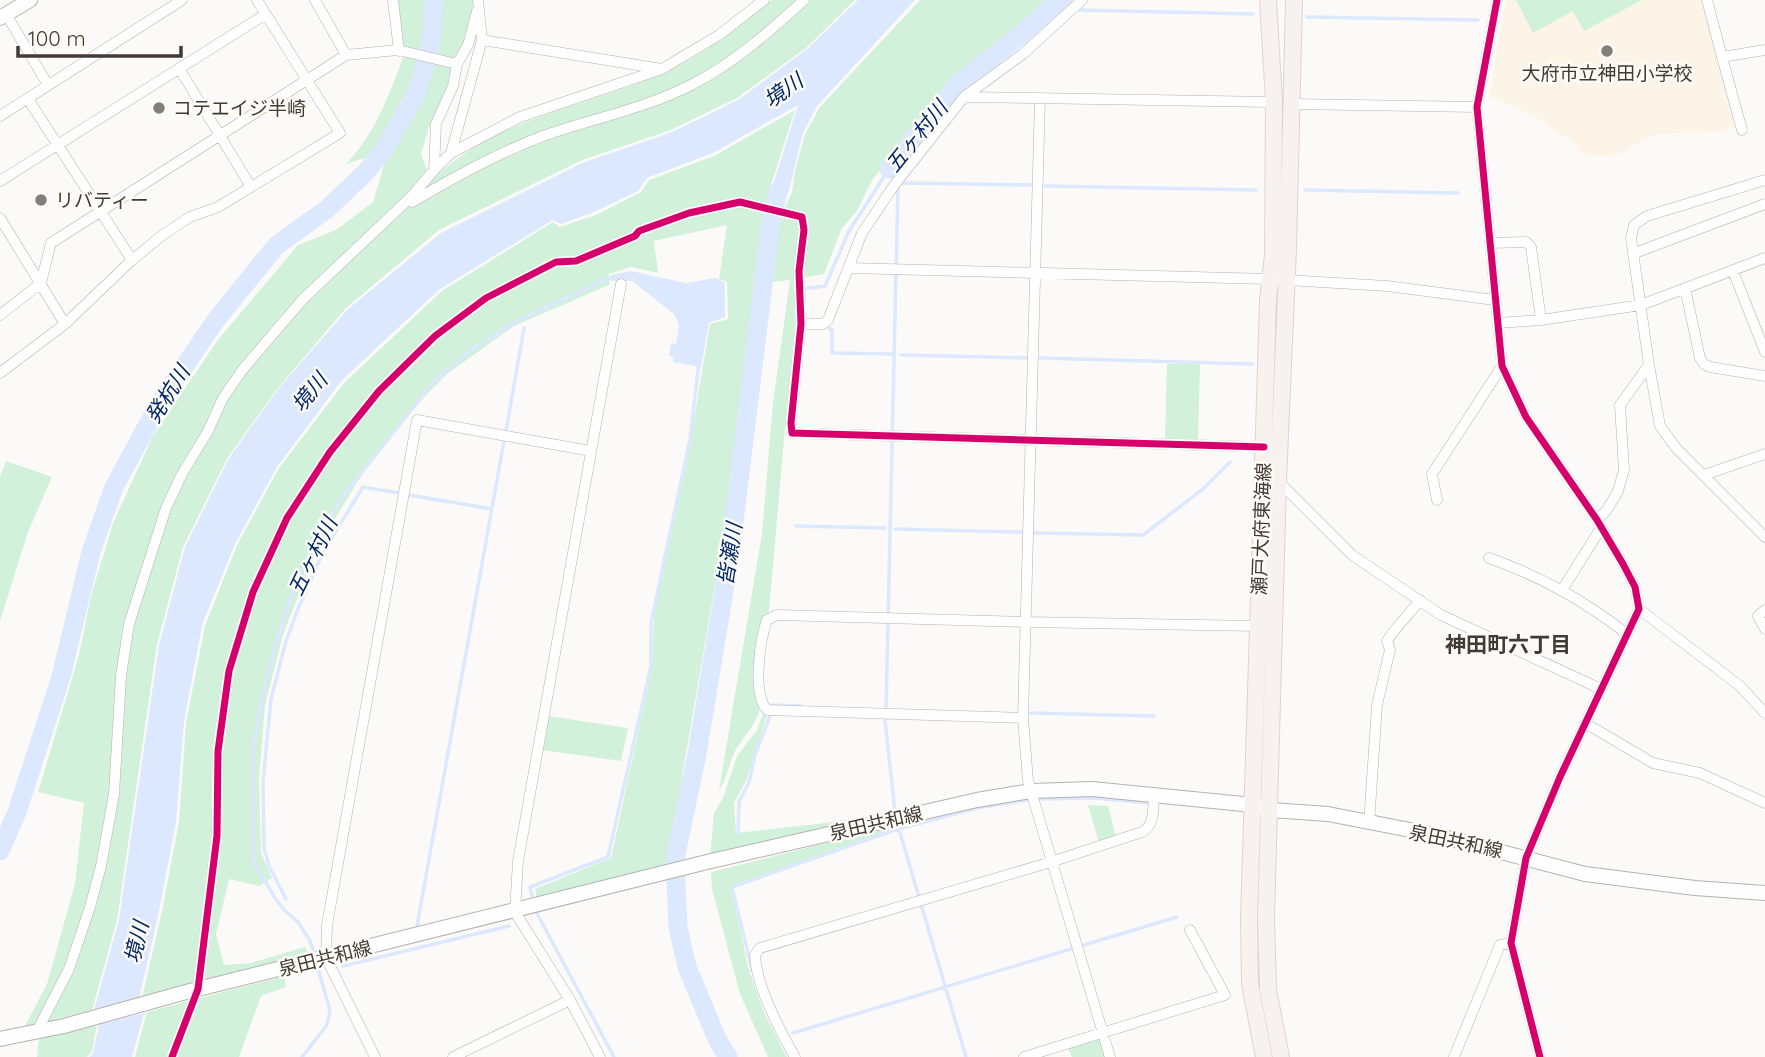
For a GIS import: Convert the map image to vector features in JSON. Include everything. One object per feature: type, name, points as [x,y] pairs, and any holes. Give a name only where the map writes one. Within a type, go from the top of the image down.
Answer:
[{"type":"main road","points":[[3,16],[30,0]]},
{"type":"main road","name":"瀬戸大府東海線","points":[[1264,1057],[1250,984],[1249,920],[1269,279],[1273,255],[1274,102],[1268,0]]},
{"type":"main road","name":"瀬戸大府東海線","points":[[1281,1057],[1272,1019],[1266,953],[1294,0]]},
{"type":"main road","name":"泉田共和線","points":[[0,1039],[100,1017],[192,991],[703,863],[967,802],[1031,791],[1092,789],[1154,794],[1270,810],[1328,814],[1436,835],[1585,874],[1695,888],[1765,893]]},
{"type":"street","points":[[0,116],[182,0]]},
{"type":"street","points":[[0,373],[65,324],[132,260],[164,234],[190,217],[218,207],[340,133],[257,0]]},
{"type":"street","points":[[315,0],[346,55]]},
{"type":"street","points":[[393,0],[399,51]]},
{"type":"street","points":[[36,1033],[69,969],[101,866],[114,794],[121,676],[129,624],[166,508],[223,398],[243,369],[303,299],[399,209],[451,153],[520,117],[555,103],[663,69],[719,35],[764,0]]},
{"type":"street","points":[[399,209],[460,173],[545,136],[648,103],[694,84],[763,38],[804,0]]},
{"type":"street","points":[[801,324],[823,324],[828,320],[862,233],[897,182],[964,97],[1023,54],[1082,0]]},
{"type":"street","points":[[1497,0],[1477,107],[1502,366],[1527,416],[1599,524],[1635,587],[1639,609],[1560,777],[1526,858],[1511,943],[1540,1057]]},
{"type":"street","points":[[1707,0],[1742,130]]},
{"type":"street","points":[[451,153],[482,40],[478,2]]},
{"type":"street","points":[[434,170],[436,124],[453,86],[457,64],[468,45],[478,2]]},
{"type":"street","points":[[0,181],[266,14]]},
{"type":"street","points":[[3,16],[48,85]]},
{"type":"street","points":[[482,40],[663,69]]},
{"type":"street","points":[[1722,57],[1765,50]]},
{"type":"street","points":[[0,315],[41,283],[51,243],[346,55],[399,51],[457,64]]},
{"type":"street","points":[[179,68],[251,187]]},
{"type":"street","points":[[964,97],[1274,102]]},
{"type":"street","points":[[1040,98],[1023,718],[1031,791],[1110,1057]]},
{"type":"street","points":[[28,99],[132,260]]},
{"type":"street","points":[[1292,104],[1477,107]]},
{"type":"street","points":[[1765,180],[1647,216],[1634,225],[1632,237],[1649,365],[1661,426],[1676,448],[1765,537]]},
{"type":"street","points":[[172,1057],[192,991],[217,836],[218,751],[229,671],[253,592],[281,531],[330,452],[379,391],[435,336],[486,298],[556,262],[576,261],[635,236],[639,231],[689,213],[740,202],[802,217],[804,230],[799,271],[801,324],[790,423],[792,433],[1264,447]]},
{"type":"street","points":[[1635,253],[1765,204]]},
{"type":"street","points":[[0,218],[65,324]]},
{"type":"street","points":[[1490,243],[1526,242],[1531,247],[1541,320]]},
{"type":"street","points":[[1497,323],[1541,320],[1641,305],[1765,258]]},
{"type":"street","points":[[849,268],[1269,279],[1387,286],[1495,300]]},
{"type":"street","points":[[1733,271],[1765,352]]},
{"type":"street","points":[[600,1057],[519,911],[518,861],[621,284]]},
{"type":"street","points":[[1685,288],[1700,358],[1704,364],[1765,376]]},
{"type":"street","points":[[1562,590],[1618,491],[1624,470],[1620,405],[1649,365]]},
{"type":"street","points":[[1437,500],[1432,474],[1502,366]]},
{"type":"street","points":[[375,1057],[325,958],[327,925],[417,420],[591,451]]},
{"type":"street","points":[[1704,475],[1765,454]]},
{"type":"street","points":[[1278,481],[1352,555],[1441,615],[1601,689]]},
{"type":"street","points":[[1489,558],[1530,573],[1562,590],[1595,610],[1626,634]]},
{"type":"street","points":[[1369,824],[1377,705],[1390,650],[1387,641],[1396,625],[1405,621],[1420,600]]},
{"type":"street","points":[[1639,609],[1763,705]]},
{"type":"street","points":[[1765,610],[1758,616],[1765,629]]},
{"type":"street","points":[[1023,718],[767,710],[763,706],[759,662],[767,620],[772,616],[1258,625]]},
{"type":"street","points":[[1586,723],[1653,762],[1700,773],[1765,803]]},
{"type":"street","points":[[795,1057],[770,1007],[755,964],[755,954],[760,948],[1051,862],[1148,828],[1154,794]]},
{"type":"street","points":[[1024,1057],[1225,995],[1190,930]]},
{"type":"street","points":[[1454,1057],[1500,945],[1511,943]]},
{"type":"street","points":[[453,1057],[570,1000]]},
{"type":"shaded area","name":"大府市立神田小学校","points":[[1506,0],[1703,0],[1737,126],[1720,132],[1657,134],[1617,155],[1585,157],[1569,140],[1534,116],[1489,96]]},
{"type":"green space","points":[[397,0],[474,0],[465,39],[454,58],[403,46]]},
{"type":"green space","points":[[772,0],[855,0],[806,48],[737,98],[671,130],[582,160],[439,230],[346,308],[278,388],[228,457],[183,547],[157,644],[117,920],[92,1010],[24,1028],[47,984],[75,884],[84,803],[38,792],[79,655],[91,596],[113,523],[153,436],[217,341],[298,245],[336,230],[373,202],[384,165],[419,102],[434,64],[453,68],[450,84],[431,121],[421,154],[431,181],[482,142],[511,128],[631,86],[676,67],[719,41]]},
{"type":"green space","points":[[920,0],[1054,0],[1019,32],[955,79],[872,180],[857,211],[842,228],[824,274],[796,279],[798,324],[785,428],[769,611],[761,630],[760,708],[731,760],[719,790],[762,534],[773,403],[790,280],[769,282],[781,217],[792,192],[805,134],[820,107]]},
{"type":"green space","points":[[1516,0],[1642,0],[1584,31],[1573,11],[1533,33]]},
{"type":"green space","points":[[404,56],[421,60],[399,111],[375,155],[346,164],[373,127]]},
{"type":"green space","points":[[795,110],[765,203],[747,199],[745,209],[764,214],[727,515],[666,870],[538,902],[535,889],[611,858],[652,668],[654,614],[687,461],[710,324],[728,319],[727,282],[719,279],[727,225],[654,241],[658,273],[631,267],[609,274],[609,285],[514,326],[447,374],[401,421],[366,468],[316,550],[283,635],[265,705],[259,779],[261,853],[272,878],[259,886],[229,879],[216,934],[224,965],[251,963],[305,947],[310,957],[142,998],[179,822],[186,723],[205,626],[237,545],[279,468],[344,383],[442,291],[553,222],[560,227],[596,215],[641,192],[649,180],[714,156]]},
{"type":"green space","points":[[1167,364],[1200,364],[1198,441],[1165,440]]},
{"type":"green space","points":[[6,461],[52,477],[28,532],[0,621],[0,477]]},
{"type":"green space","points":[[763,714],[767,715],[746,781],[734,803],[736,833],[891,813],[710,856],[714,813],[723,798],[737,756],[757,730]]},
{"type":"green space","points":[[548,716],[628,728],[621,761],[542,750]]},
{"type":"green space","points":[[1088,805],[1108,806],[1116,837],[1099,843]]},
{"type":"green space","points":[[894,826],[894,829],[731,886],[748,967],[764,1013],[787,1057],[768,1057],[740,994],[712,889],[711,872]]},
{"type":"green space","points":[[284,976],[286,987],[261,996],[239,1057],[135,1057],[147,1012]]},
{"type":"green space","points":[[97,1025],[92,1051],[87,1057],[37,1057],[39,1039]]},
{"type":"green space","points":[[1097,1038],[1101,1041],[1105,1057],[1072,1057],[1068,1047]]},
{"type":"water","name":"境川","points":[[858,0],[915,0],[817,106],[803,133],[782,207],[767,204],[798,105],[713,153],[647,178],[638,191],[594,212],[561,224],[553,220],[440,289],[342,380],[277,467],[235,544],[202,625],[184,722],[176,822],[139,999],[94,1010],[119,920],[159,645],[185,547],[229,458],[279,388],[348,309],[441,233],[582,163],[672,132],[738,100],[807,49]]},
{"type":"water","points":[[631,271],[686,283],[716,278],[725,283],[725,317],[709,323],[701,367],[673,362],[673,357],[669,356],[671,343],[676,344],[679,325],[674,314],[632,281],[611,281],[611,275]]},
{"type":"water","points":[[144,1013],[132,1057],[89,1057],[93,1053],[99,1024]]},
{"type":"waterway","name":"発杭川","points":[[0,851],[17,812],[61,677],[91,552],[114,487],[159,404],[216,320],[276,246],[327,209],[365,173],[384,150],[417,92],[431,42],[434,0]]},
{"type":"waterway","name":"五ヶ村川","points":[[889,169],[959,83],[1022,34],[1060,0]]},
{"type":"waterway","points":[[1079,10],[1253,14]]},
{"type":"waterway","points":[[1307,17],[1478,20]]},
{"type":"waterway","points":[[802,289],[825,286],[849,231],[889,169],[898,185],[886,710]]},
{"type":"waterway","points":[[900,183],[1031,185]]},
{"type":"waterway","points":[[1045,186],[1256,190]]},
{"type":"waterway","points":[[1305,190],[1458,193]]},
{"type":"waterway","name":"皆瀬川","points":[[728,1057],[718,1041],[687,967],[678,927],[675,859],[697,754],[730,555],[770,227],[778,191]]},
{"type":"waterway","name":"五ヶ村川","points":[[315,957],[310,941],[298,922],[275,898],[255,864],[253,853],[253,746],[266,679],[287,607],[312,549],[340,500],[432,384],[469,351],[517,321],[613,278]]},
{"type":"waterway","points":[[506,431],[524,328]]},
{"type":"waterway","points":[[829,328],[832,330],[832,353],[894,354]]},
{"type":"waterway","points":[[901,355],[1028,358]]},
{"type":"waterway","points":[[1040,358],[1253,364]]},
{"type":"waterway","points":[[533,900],[530,887],[608,857],[651,666],[651,623],[690,439],[699,363]]},
{"type":"waterway","points":[[417,926],[504,441]]},
{"type":"waterway","points":[[1034,533],[1143,535],[1203,489],[1230,462]]},
{"type":"waterway","points":[[286,899],[269,866],[264,848],[263,781],[271,699],[286,641],[323,552],[363,487],[399,493]]},
{"type":"waterway","points":[[409,495],[492,509]]},
{"type":"waterway","points":[[796,526],[885,528]]},
{"type":"waterway","points":[[895,529],[1022,532]]},
{"type":"waterway","points":[[770,705],[800,706]]},
{"type":"waterway","points":[[1031,713],[1154,716]]},
{"type":"waterway","points":[[738,833],[739,802],[749,782],[755,755],[770,716]]},
{"type":"waterway","points":[[885,720],[895,812]]},
{"type":"waterway","points":[[1040,799],[1095,798],[1148,803]]},
{"type":"waterway","points":[[752,970],[732,887],[898,829],[978,808],[1027,800]]},
{"type":"waterway","points":[[898,826],[919,897]]},
{"type":"waterway","points":[[921,904],[966,1057]]},
{"type":"waterway","points":[[534,908],[614,1057]]},
{"type":"waterway","points":[[1084,945],[1177,917]]},
{"type":"waterway","points":[[343,966],[509,926]]},
{"type":"waterway","points":[[793,1033],[1071,949]]},
{"type":"waterway","name":"五ヶ村川","points":[[302,1057],[327,1025],[330,1010],[317,965]]},
{"type":"cycle path","points":[[1497,0],[1477,107],[1502,366],[1526,417],[1597,520],[1623,564],[1635,587],[1639,609],[1560,777],[1526,858],[1511,943],[1540,1057]]},
{"type":"cycle path","points":[[172,1057],[198,989],[217,836],[218,751],[229,671],[253,592],[287,518],[330,452],[379,391],[435,336],[486,298],[556,262],[576,261],[635,236],[639,231],[689,213],[740,202],[802,217],[804,230],[799,271],[801,324],[792,433],[1264,447]]},
{"type":"place","name":"大府市立神田小学校","points":[[1607,51]]},
{"type":"place","name":"コテエイジ半崎","points":[[159,108]]},
{"type":"place","name":"リバティー","points":[[41,200]]},
{"type":"district","name":"神田町六丁目","points":[[1508,644]]}]
